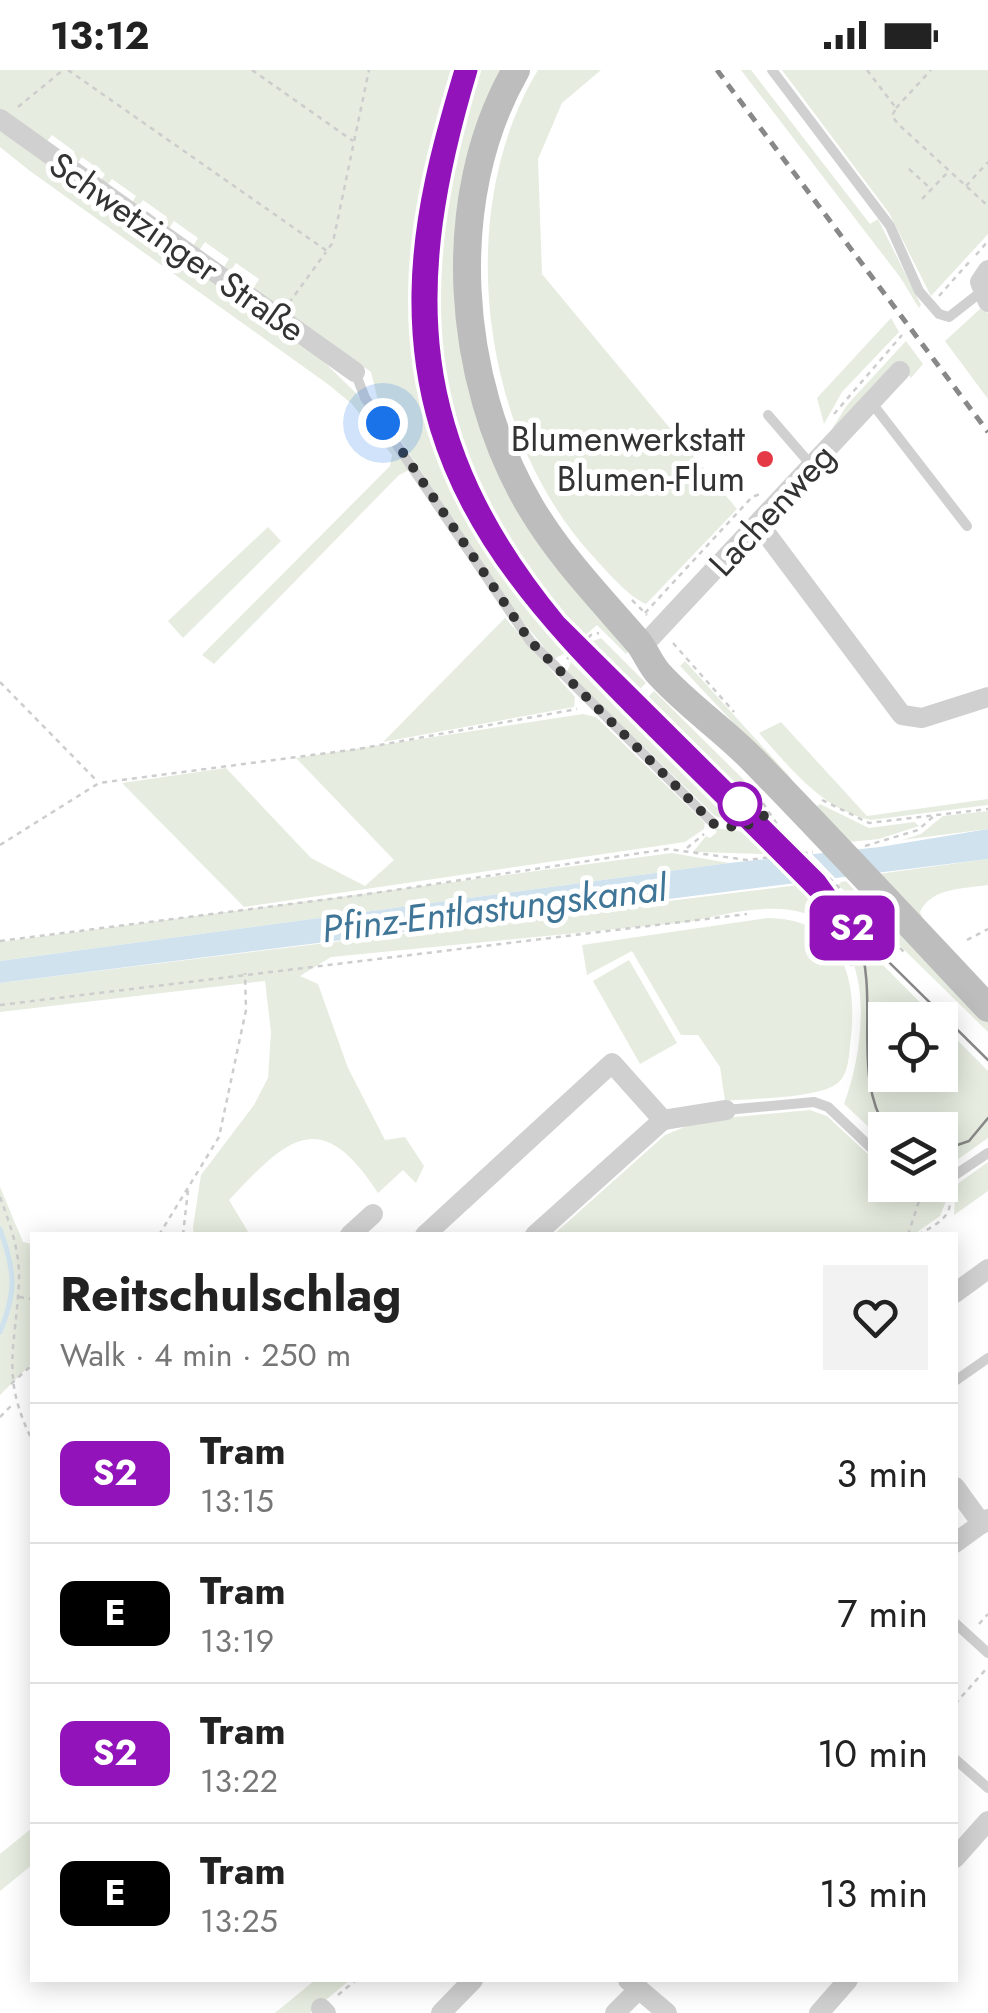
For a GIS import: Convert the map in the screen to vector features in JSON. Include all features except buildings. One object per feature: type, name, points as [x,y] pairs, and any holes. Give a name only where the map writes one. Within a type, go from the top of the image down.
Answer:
[{"type":"street","points":[[516,70],[486,140],[472,215],[468,284],[480,380],[528,504],[581,580],[651,638],[723,729],[988,1008]]},
{"type":"street","name":"Schwetzinger Straße","points":[[1,120],[355,372]]},
{"type":"street","points":[[984,297],[980,282],[988,270]]},
{"type":"street","name":"Lachenweg","points":[[651,638],[900,371]]},
{"type":"street","points":[[759,524],[902,715],[922,718],[988,697]]},
{"type":"street","points":[[429,1232],[612,1063],[663,1120]]},
{"type":"street","points":[[538,1232],[663,1120],[726,1110]]},
{"type":"street","points":[[353,1232],[373,1214]]},
{"type":"street","points":[[958,1291],[988,1270]]},
{"type":"street","points":[[958,1490],[985,1522],[958,1541]]},
{"type":"street","points":[[958,1855],[985,1830]]},
{"type":"street","points":[[441,2013],[471,1982]]},
{"type":"street","points":[[819,2013],[846,1982]]},
{"type":"street","points":[[615,2013],[634,1984],[667,2013]]},
{"type":"lane","points":[[772,70],[890,226],[929,305],[949,317],[984,297]]},
{"type":"lane","points":[[355,372],[366,398],[504,606],[556,669],[714,824]]},
{"type":"lane","points":[[871,402],[967,526]]},
{"type":"lane","points":[[768,415],[812,466]]},
{"type":"lane","points":[[726,1110],[814,1102],[828,1106],[868,1144]]},
{"type":"lane","points":[[958,1173],[988,1153]]},
{"type":"lane","points":[[958,1379],[988,1358]]},
{"type":"lane","points":[[958,1627],[988,1653]]},
{"type":"lane","points":[[958,1761],[988,1788]]},
{"type":"path","points":[[1,120],[66,70],[326,251]]},
{"type":"path","points":[[252,70],[355,142]]},
{"type":"path","points":[[296,293],[333,242],[370,70]]},
{"type":"path","points":[[867,70],[896,108]]},
{"type":"path","points":[[931,70],[892,116],[988,206]]},
{"type":"path","points":[[966,186],[988,162]]},
{"type":"path","points":[[910,169],[931,189]]},
{"type":"path","points":[[922,199],[949,170]]},
{"type":"path","points":[[934,300],[988,241]]},
{"type":"path","points":[[834,414],[902,336]]},
{"type":"path","points":[[645,613],[752,497],[787,493]]},
{"type":"path","points":[[632,600],[645,613],[651,638]]},
{"type":"path","points":[[556,669],[600,633]]},
{"type":"path","points":[[0,682],[100,783]]},
{"type":"path","points":[[0,845],[100,783],[358,750],[593,704]]},
{"type":"path","points":[[813,799],[826,800],[858,822],[869,823],[988,809]]},
{"type":"path","points":[[752,804],[764,816]]},
{"type":"path","points":[[0,941],[687,849],[714,824],[742,828],[769,811],[798,848],[836,885]]},
{"type":"path","points":[[687,849],[690,855],[748,860],[839,847],[918,830],[934,815]]},
{"type":"path","points":[[734,818],[807,890],[823,913],[823,928]]},
{"type":"path","points":[[0,1004],[747,914]]},
{"type":"path","points":[[966,940],[988,929]]},
{"type":"path","points":[[850,965],[872,961]]},
{"type":"path","points":[[160,1232],[219,1137],[246,1010],[244,972]]},
{"type":"path","points":[[183,1232],[188,1188]]},
{"type":"path","points":[[0,1197],[16,1252],[17,1297],[9,1386],[13,1404],[30,1436]]},
{"type":"path","points":[[909,1232],[916,1202]]},
{"type":"path","points":[[922,1232],[950,1210],[947,1202]]},
{"type":"path","points":[[17,1297],[30,1299]]},
{"type":"path","points":[[9,1386],[30,1367]]},
{"type":"path","points":[[0,1417],[13,1404]]},
{"type":"path","points":[[958,1701],[988,1667]]},
{"type":"shaded area","points":[[0,70],[456,70],[432,154],[417,233],[411,308],[417,380],[435,449],[466,517],[510,584],[569,651],[554,659],[513,610],[380,409],[371,372],[253,289],[259,279],[236,263],[229,273],[223,269],[229,259],[205,242],[198,252],[192,248],[198,238],[174,221],[167,231],[161,227],[167,217],[143,200],[136,209],[130,206],[136,196],[112,179],[105,188],[99,184],[105,174],[82,157],[75,167],[69,162],[75,152],[52,135],[44,145],[0,109]]},
{"type":"shaded area","points":[[478,70],[506,70],[473,150],[484,418],[629,650],[626,654],[597,625],[581,639],[527,571],[486,505],[459,438],[442,371],[437,302],[442,229],[456,152]]},
{"type":"shaded area","points":[[538,70],[601,70],[562,103],[538,159],[542,274],[737,509],[646,604],[609,574],[553,503],[524,446],[503,384],[491,319],[488,253],[495,188],[511,127]]},
{"type":"shaded area","points":[[741,70],[751,70],[870,224],[878,219],[921,305],[919,308],[900,277]]},
{"type":"shaded area","points":[[782,70],[988,70],[988,234],[931,296],[889,213]]},
{"type":"shaded area","points":[[0,131],[321,359],[356,393],[409,470],[399,475],[214,664],[202,655],[390,466],[392,455],[352,404],[30,171],[0,147]]},
{"type":"shaded area","points":[[980,309],[988,313],[988,399],[945,341]]},
{"type":"shaded area","points":[[891,318],[899,332],[842,392],[824,424],[817,398]]},
{"type":"shaded area","points":[[906,341],[923,364],[911,378],[906,372],[832,429],[847,405]]},
{"type":"shaded area","points":[[268,527],[281,541],[183,638],[168,621]]},
{"type":"shaded area","points":[[505,618],[575,697],[574,707],[383,742]]},
{"type":"shaded area","points":[[601,638],[646,683],[639,690],[591,642]]},
{"type":"shaded area","points":[[685,661],[790,777],[804,798],[680,666]]},
{"type":"shaded area","points":[[571,662],[731,821],[715,816],[567,672]]},
{"type":"shaded area","points":[[654,691],[743,779],[762,809],[647,698]]},
{"type":"shaded area","points":[[583,714],[596,717],[705,823],[704,829],[685,842],[244,907],[122,783],[226,768],[311,858],[365,886],[394,860],[296,758]]},
{"type":"shaded area","points":[[781,722],[867,816],[988,799],[988,805],[871,820],[854,815],[809,786],[759,733]]},
{"type":"shaded area","points":[[820,804],[869,828],[914,822],[919,826],[879,839],[849,842],[815,808]]},
{"type":"shaded area","points":[[988,811],[988,829],[902,840],[921,834],[943,816]]},
{"type":"shaded area","points":[[714,828],[745,832],[768,854],[693,852],[706,836],[710,838],[717,832]]},
{"type":"shaded area","points":[[672,853],[729,863],[0,961],[0,942]]},
{"type":"shaded area","points":[[988,859],[988,885],[932,898],[920,912],[925,924],[878,874]]},
{"type":"shaded area","points":[[846,881],[860,896],[865,893],[988,1021],[988,1032],[958,1002],[836,883]]},
{"type":"shaded area","points":[[799,885],[847,931],[859,959],[873,955],[919,1002],[868,1002],[868,1092],[958,1092],[958,1041],[988,1071],[988,1138],[958,1159],[958,1112],[868,1112],[868,1126],[844,1104],[861,1022],[854,964],[842,940],[823,922],[796,911],[755,910],[688,922],[331,957],[300,976],[318,984],[348,1068],[385,1140],[405,1137],[424,1166],[416,1183],[403,1170],[378,1193],[358,1165],[339,1148],[321,1140],[304,1140],[269,1160],[229,1200],[248,1232],[194,1232],[201,1175],[254,1105],[268,1078],[271,1032],[265,981],[0,1012],[0,983]]},
{"type":"shaded area","points":[[768,918],[794,921],[814,929],[830,942],[848,977],[852,1021],[848,1060],[842,1078],[830,1088],[802,1095],[725,1101],[720,1067],[698,1035],[681,1035],[632,951],[587,975],[582,945]]},
{"type":"shaded area","points":[[629,960],[677,1043],[640,1064],[593,981]]},
{"type":"shaded area","points":[[810,1110],[827,1116],[868,1154],[868,1202],[946,1202],[940,1216],[917,1232],[556,1232],[665,1135],[702,1120]]},
{"type":"shaded area","points":[[988,1162],[988,1191],[954,1215],[958,1184]]},
{"type":"shaded area","points":[[0,1187],[23,1242],[30,1244],[30,1365],[0,1395]]},
{"type":"shaded area","points":[[30,1830],[30,1867],[0,1891],[0,1854]]},
{"type":"shaded area","points":[[313,1982],[348,1982],[310,2013],[275,2013]]},
{"type":"water","name":"Pfinz-Entlastungskanal","points":[[988,829],[988,859],[0,983],[0,961],[729,863],[880,847]]},
{"type":"pier","points":[[809,851],[841,884],[804,888],[771,856]]},
{"type":"waterway","points":[[0,1229],[12,1281],[0,1332]]},
{"type":"tram line","points":[[462,70],[440,154],[426,232],[421,307],[427,378],[444,447],[473,515],[516,582],[573,650],[988,1060]]},
{"type":"tram line","name":"S2","points":[[462,70],[428,198],[419,294],[430,392],[441,439],[459,486],[504,566],[548,624],[854,930],[818,880],[558,622],[520,576],[481,514],[443,414],[432,366],[428,310],[429,248],[439,190],[470,70]]},
{"type":"tram line","points":[[858,938],[867,986],[870,1086],[878,1112]]},
{"type":"tram line","points":[[958,1145],[969,1141],[988,1118]]},
{"type":"railway","points":[[717,70],[988,432]]},
{"type":"place","name":"Blumenwerkstatt Blumen-Flum","points":[[765,459]]},
{"type":"route","points":[[383,423],[504,606],[545,658],[714,824],[742,828],[764,816],[752,804],[740,804]]}]
